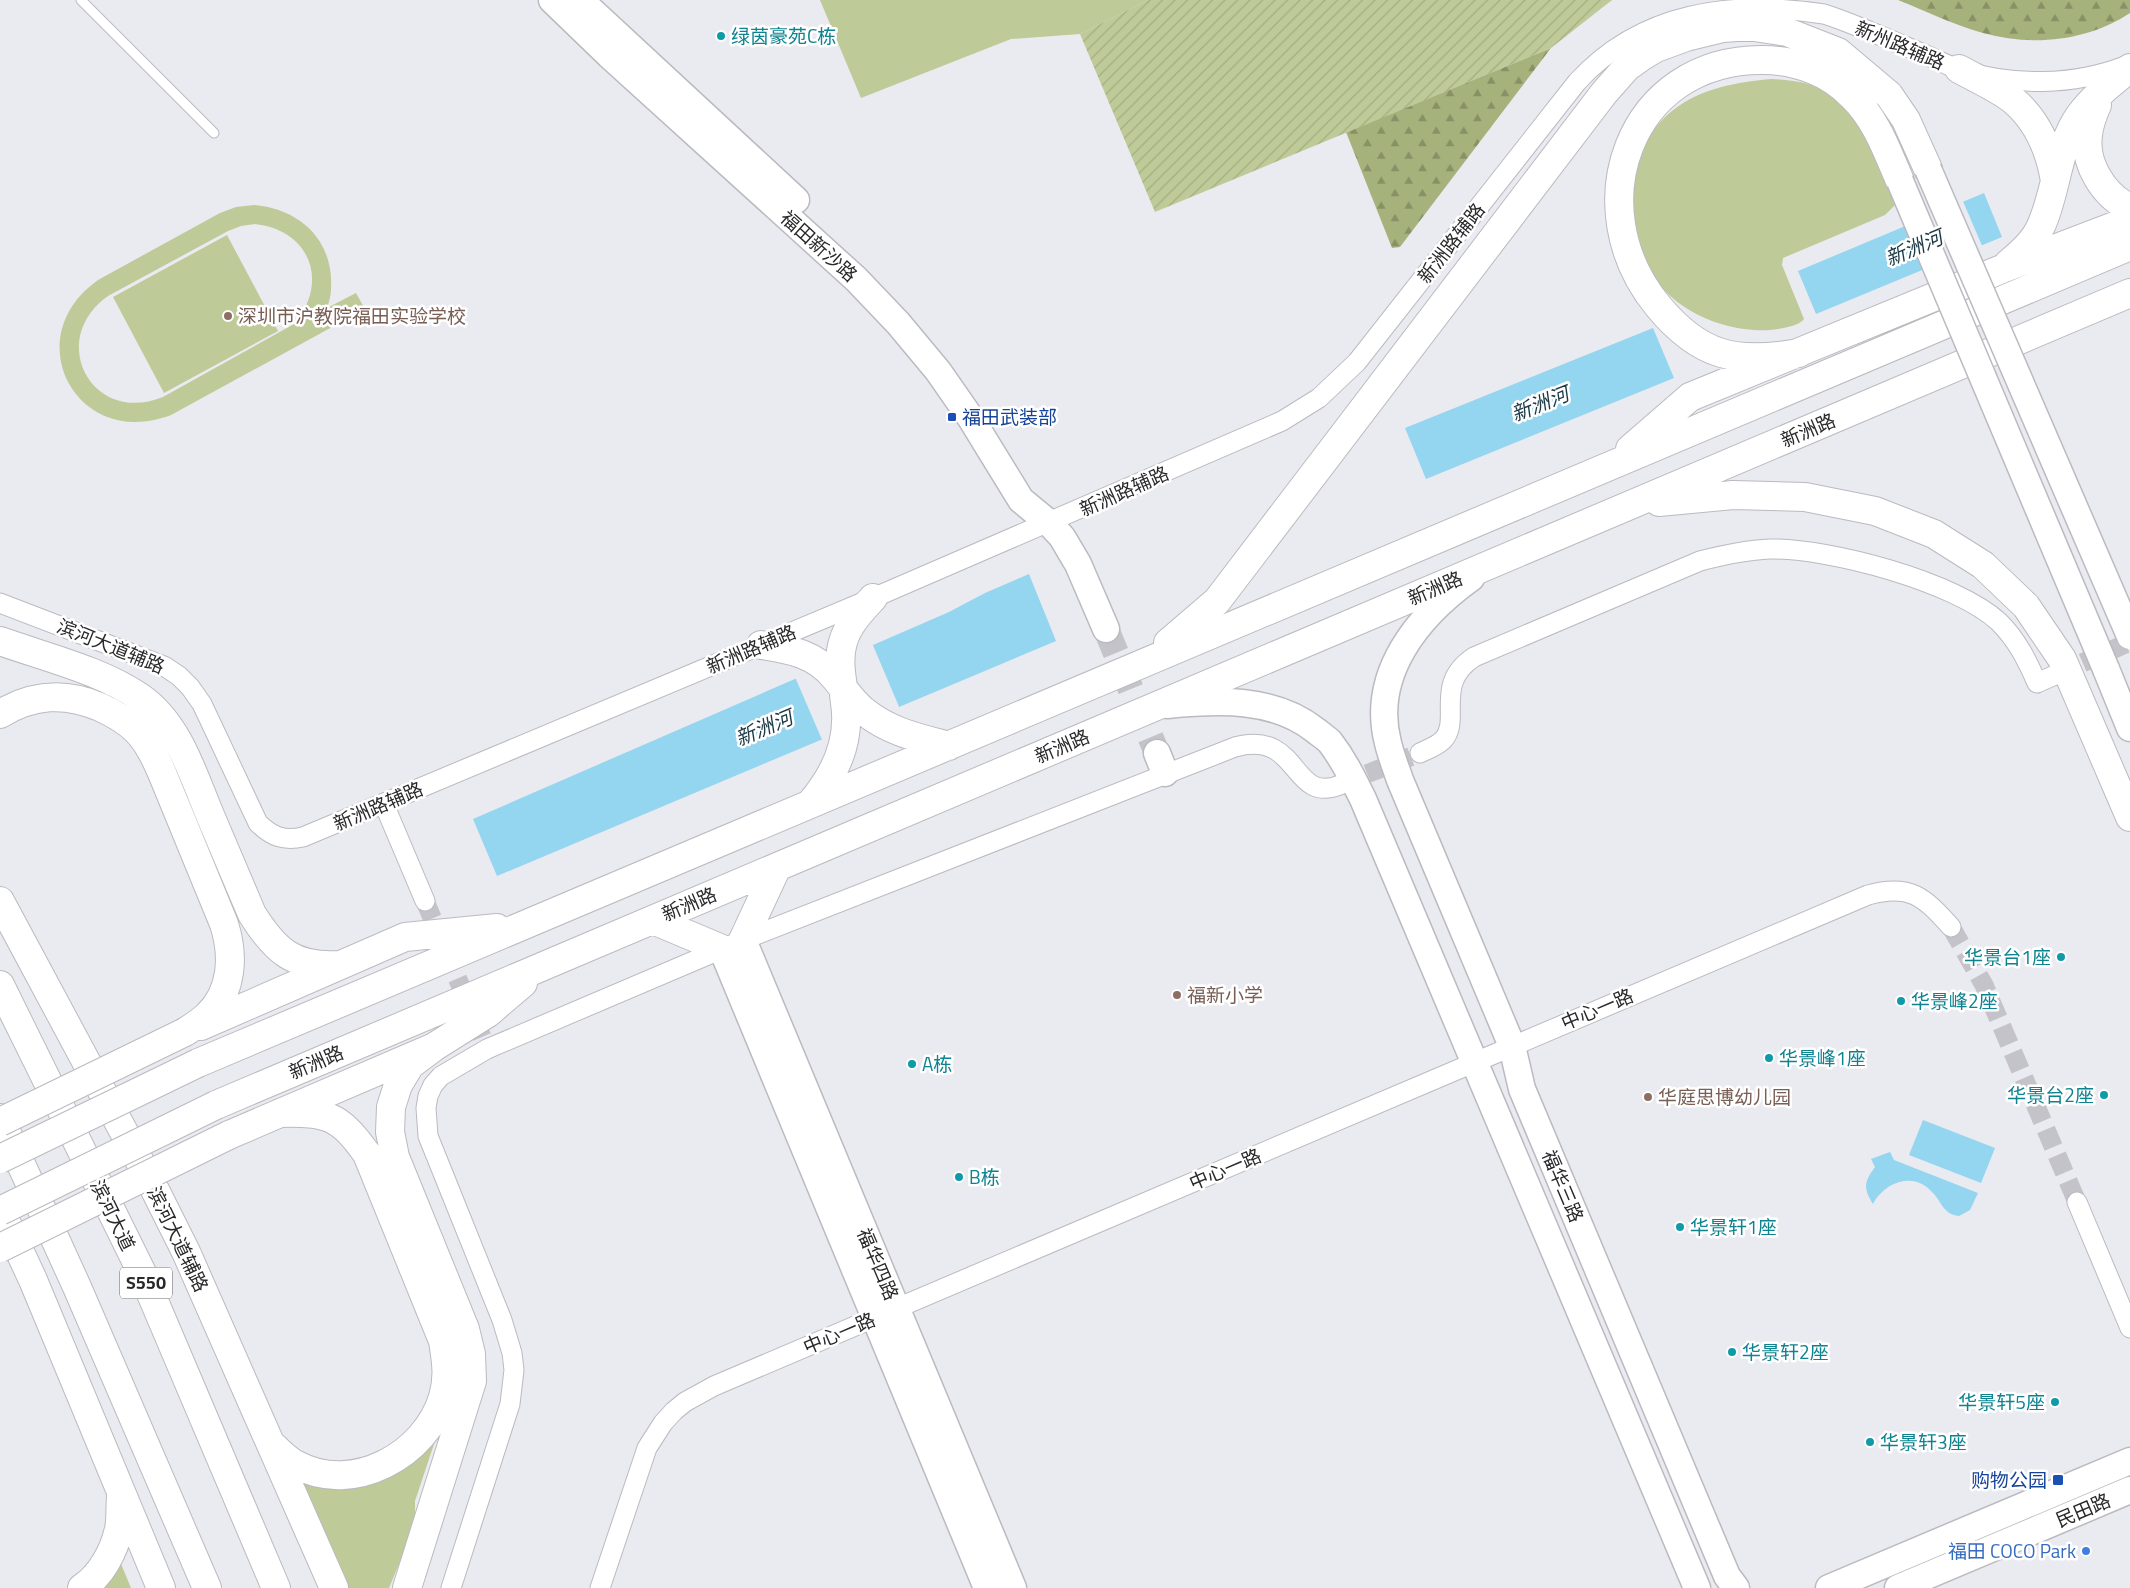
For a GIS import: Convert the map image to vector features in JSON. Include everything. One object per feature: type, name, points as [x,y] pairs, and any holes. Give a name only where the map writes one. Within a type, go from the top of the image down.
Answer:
[{"type":"main road","points":[[1132,668],[1180,635],[1217,601],[1604,93],[1627,67],[1641,57],[1671,42],[1722,28],[1754,27],[1773,29],[1808,39],[1838,52],[1889,95],[1906,120],[1928,170]]},
{"type":"main road","points":[[1799,353],[1769,358],[1741,358],[1718,352],[1691,340],[1670,321],[1650,297],[1622,237],[1618,214],[1618,189],[1623,165],[1639,125],[1656,103],[1666,94],[1688,78],[1702,72],[1733,62],[1745,61],[1772,60],[1801,65],[1840,84],[1853,96],[1874,123],[1900,181]]},
{"type":"main road","points":[[2002,270],[2026,248],[2041,227],[2072,129],[2080,115],[2101,93],[2130,68]]},
{"type":"main road","points":[[1959,69],[2012,99],[2029,116],[2043,139],[2052,160],[2056,182]]},
{"type":"main road","points":[[2101,93],[2088,134],[2088,147],[2092,166],[2101,183],[2111,194],[2130,208]]},
{"type":"main road","points":[[1612,465],[1690,397],[2130,220]]},
{"type":"main road","points":[[0,1159],[198,1063],[2130,246]]},
{"type":"main road","name":"新洲路","points":[[0,1210],[216,1105],[2130,293]]},
{"type":"main road","points":[[1630,505],[1733,495],[1805,497],[1875,511],[1934,534],[1983,565],[2026,606],[2062,659],[2130,817]]},
{"type":"main road","points":[[809,805],[824,788],[842,752],[846,704],[841,673],[842,643],[849,628],[873,598]]},
{"type":"main road","points":[[0,641],[110,680],[142,699],[154,709],[164,720],[181,747],[252,914],[265,936],[282,952],[301,962],[320,966],[340,965]]},
{"type":"main road","points":[[761,644],[796,651],[810,656],[823,666],[853,701],[876,721],[907,735],[949,746]]},
{"type":"main road","points":[[0,714],[20,704],[44,697],[74,698],[104,709],[127,722],[136,730],[151,750],[220,915],[230,948],[230,969],[220,997],[209,1015],[185,1032]]},
{"type":"main road","points":[[652,920],[732,944],[777,867]]},
{"type":"main road","name":"滨河大道辅路","points":[[0,901],[164,1208],[212,1309],[334,1588]]},
{"type":"main road","points":[[207,1588],[78,1288],[0,1120],[185,1032],[404,937],[526,925]]},
{"type":"main road","points":[[407,1588],[472,1381],[471,1354],[465,1329],[395,1157],[390,1132],[391,1107],[398,1085],[410,1065],[434,1047],[488,1013],[543,966]]},
{"type":"main road","name":"滨河大道","points":[[0,985],[143,1275],[276,1588]]},
{"type":"main road","points":[[0,1248],[229,1135],[434,1047]]},
{"type":"main road","points":[[271,1444],[296,1465],[322,1474],[348,1475],[369,1472],[391,1461],[414,1444],[430,1425],[443,1398],[448,1370],[443,1341],[367,1154],[350,1131],[330,1117],[307,1112],[280,1113]]},
{"type":"main road","points":[[0,1210],[33,1280],[161,1588]]},
{"type":"main road","points":[[156,1471],[196,1588]]},
{"type":"main road","points":[[82,1588],[89,1584],[108,1560],[119,1529],[121,1494]]},
{"type":"main road","points":[[236,1495],[290,1588]]},
{"type":"street","name":"福田新沙路","points":[[552,0],[609,55],[856,279],[898,323],[938,371],[970,416],[1021,500],[1049,523],[1062,537],[1071,552],[1106,629]]},
{"type":"street","name":"福田新沙路","points":[[580,0],[867,265],[912,311],[950,359],[1010,449],[1038,493],[1049,523]]},
{"type":"street","name":"新洲路辅路","points":[[279,838],[291,840],[303,837],[384,804],[1049,523],[1268,427],[1319,398],[1337,382],[1372,344],[1577,82],[1610,50],[1630,35],[1684,11],[1719,2],[1742,0],[1762,0],[1794,5],[1841,20]]},
{"type":"street","name":"新州路辅路","points":[[1841,20],[1959,69],[1990,77],[2054,81],[2092,76],[2130,64]]},
{"type":"street","points":[[1928,170],[2130,636]]},
{"type":"street","points":[[1900,181],[2130,728]]},
{"type":"street","points":[[1420,753],[1437,744],[1447,734],[1450,698],[1455,676],[1460,668],[1474,656],[1700,561],[1731,552],[1803,550],[1876,566],[1918,580],[1980,607],[1998,622],[2013,637],[2026,657],[2037,683],[2055,675]]},
{"type":"street","name":"福华三路","points":[[1488,566],[1449,593],[1423,620],[1400,653],[1388,681],[1385,712],[1388,742],[1400,780],[1512,1046],[1522,1089],[1727,1576],[1736,1588]]},
{"type":"street","name":"滨河大道辅路","points":[[0,603],[149,659],[179,676],[190,687],[202,704],[258,823],[268,833],[279,838]]},
{"type":"street","name":"福华三路","points":[[1159,705],[1234,702],[1283,711],[1304,721],[1329,741],[1348,768],[1475,1062],[1697,1588]]},
{"type":"street","points":[[450,1588],[510,1404],[514,1370],[512,1353],[502,1320],[433,1151],[426,1122],[426,1108],[430,1090],[441,1076],[484,1043],[732,944],[1161,763],[1255,743],[1264,744],[1283,754],[1305,782],[1324,789],[1340,785]]},
{"type":"street","points":[[384,804],[425,901]]},
{"type":"street","name":"中心一路","points":[[600,1588],[644,1455],[654,1435],[674,1411],[691,1398],[714,1386],[1868,895],[1886,890],[1903,890],[1919,897],[1935,909],[1951,928]]},
{"type":"street","name":"福华四路","points":[[732,944],[886,1313],[1013,1588]]},
{"type":"street","points":[[2077,1202],[2130,1328]]},
{"type":"street","name":"福华四路","points":[[886,1313],[987,1588]]},
{"type":"street","name":"民田路","points":[[1829,1588],[2130,1461]]},
{"type":"street","name":"民田路","points":[[1898,1588],[2130,1490]]},
{"type":"lane","points":[[81,0],[214,134]]},
{"type":"green space","points":[[820,0],[1148,0],[1080,34],[1011,39],[861,98]]},
{"type":"green space","points":[[1148,0],[1612,0],[1551,48],[1155,212],[1080,34]]},
{"type":"green space","points":[[1898,0],[2130,0],[2130,13],[2096,30],[2078,35],[2059,39],[2021,40],[1972,30]]},
{"type":"green space","points":[[1551,48],[1400,247],[1392,248],[1346,132]]},
{"type":"green space","points":[[1772,79],[1814,86],[1831,94],[1845,106],[1856,120],[1875,153],[1896,204],[1885,215],[1783,258],[1782,265],[1804,319],[1788,327],[1773,330],[1754,330],[1721,324],[1705,318],[1690,311],[1664,290],[1654,278],[1641,252],[1635,225],[1632,188],[1634,174],[1643,146],[1660,122],[1672,111],[1683,103],[1707,92],[1733,84]]},
{"type":"green space","points":[[254,205],[271,208],[299,220],[311,230],[327,256],[331,289],[327,308],[356,293],[365,309],[171,415],[138,422],[108,417],[85,403],[68,383],[60,358],[62,331],[74,304],[98,280],[220,213],[236,207]],"holes":[[[255,224],[274,228],[289,236],[301,247],[309,260],[312,275],[311,292],[305,308],[294,324],[163,397],[138,403],[116,400],[98,389],[86,374],[79,355],[80,334],[90,314],[108,296],[228,231],[241,226]]]},
{"type":"green space","points":[[227,235],[278,331],[164,393],[113,297]]},
{"type":"green space","points":[[442,1420],[415,1501],[415,1517],[409,1540],[389,1588],[343,1588],[299,1483],[319,1487]]},
{"type":"green space","points":[[119,1559],[131,1588],[97,1588]]},
{"type":"water","name":"新洲河","points":[[1984,193],[2002,237],[1816,314],[1798,271]]},
{"type":"water","name":"新洲河","points":[[1653,328],[1674,378],[1426,479],[1405,428]]},
{"type":"water","name":"新洲河","points":[[1029,574],[1056,641],[497,876],[473,819],[949,612],[985,593]]},
{"type":"water","points":[[1923,1120],[1995,1148],[1981,1183],[1909,1155]]},
{"type":"water","points":[[1890,1152],[1894,1160],[1978,1193],[1970,1210],[1959,1216],[1953,1215],[1946,1210],[1935,1195],[1924,1185],[1907,1181],[1891,1185],[1884,1190],[1873,1204],[1866,1189],[1867,1181],[1875,1167],[1871,1159]]},
{"type":"pier","points":[[1962,199],[1983,248],[1925,272],[1904,224]]},
{"type":"pier","points":[[872,643],[900,709],[823,742],[795,677]]},
{"type":"tunnel","points":[[1106,629],[1157,753]]},
{"type":"tunnel","points":[[2057,674],[2130,642]]},
{"type":"tunnel","points":[[1341,784],[1420,753]]},
{"type":"tunnel","points":[[425,901],[482,1037]]},
{"type":"tunnel","points":[[1951,927],[1984,985],[2077,1202]]},
{"type":"place","name":"绿茵豪苑C栋","points":[[721,36]]},
{"type":"place","name":"深圳市沪教院福田实验学校","points":[[228,316]]},
{"type":"place","name":"福田武装部","points":[[952,417]]},
{"type":"place","name":"华景台1座","points":[[2061,957]]},
{"type":"place","name":"福新小学","points":[[1177,995]]},
{"type":"place","name":"华景峰2座","points":[[1901,1001]]},
{"type":"place","name":"华景峰1座","points":[[1769,1058]]},
{"type":"place","name":"A栋","points":[[912,1064]]},
{"type":"place","name":"华景台2座","points":[[2104,1095]]},
{"type":"place","name":"华庭思博幼儿园","points":[[1648,1097]]},
{"type":"place","name":"B栋","points":[[959,1177]]},
{"type":"place","name":"华景轩1座","points":[[1680,1227]]},
{"type":"place","name":"华景轩2座","points":[[1732,1352]]},
{"type":"place","name":"华景轩5座","points":[[2055,1402]]},
{"type":"place","name":"华景轩3座","points":[[1870,1442]]},
{"type":"place","name":"购物公园","points":[[2058,1480]]},
{"type":"place","name":"福田 COCO Park","points":[[2086,1551]]}]
